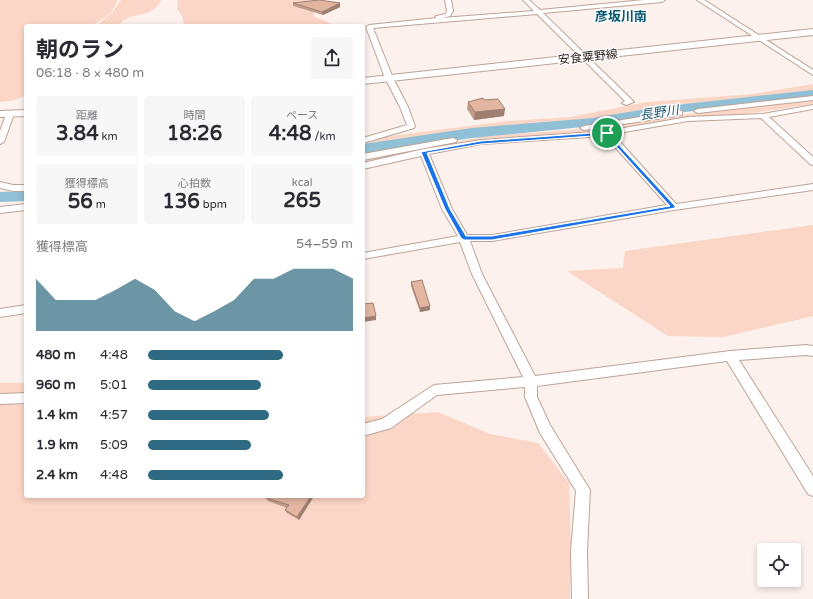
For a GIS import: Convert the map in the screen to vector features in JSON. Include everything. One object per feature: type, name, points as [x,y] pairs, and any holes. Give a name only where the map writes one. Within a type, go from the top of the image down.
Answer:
[{"type":"main road","name":"安食粟野線","points":[[365,81],[813,32]]},
{"type":"main road","points":[[5,114],[24,113]]},
{"type":"street","points":[[526,0],[586,57],[630,102],[626,103]]},
{"type":"street","points":[[391,24],[662,0]]},
{"type":"street","points":[[700,0],[813,73]]},
{"type":"street","points":[[365,140],[411,126],[404,107],[389,78],[369,27],[431,19],[448,15],[450,11],[447,1]]},
{"type":"street","points":[[365,157],[433,142],[487,134],[596,126],[661,115],[813,98]]},
{"type":"street","points":[[365,166],[424,152],[481,142],[607,133],[688,118],[763,116],[813,107]]},
{"type":"street","points":[[0,142],[5,114]]},
{"type":"street","points":[[763,116],[813,162]]},
{"type":"street","points":[[607,133],[674,207]]},
{"type":"street","points":[[424,152],[448,209],[464,238],[477,274],[531,380],[532,397],[545,429],[584,490],[579,551],[580,599]]},
{"type":"street","points":[[0,185],[13,188],[24,188]]},
{"type":"street","points":[[365,256],[464,238],[492,238],[674,207],[813,186]]},
{"type":"street","points":[[0,203],[24,200]]},
{"type":"street","points":[[0,210],[24,207]]},
{"type":"street","points":[[0,313],[24,309]]},
{"type":"street","points":[[365,429],[386,424],[434,390],[503,385],[531,380],[730,356],[806,350],[813,351]]},
{"type":"street","points":[[730,356],[813,489]]},
{"type":"street","points":[[0,399],[24,398]]},
{"type":"shaded area","points":[[0,0],[118,0],[110,14],[95,24],[24,24],[24,97],[10,101],[0,102]]},
{"type":"shaded area","points":[[121,0],[161,0],[151,11],[126,19],[120,24],[98,24],[112,13]]},
{"type":"shaded area","points":[[178,0],[316,0],[310,1],[301,9],[313,11],[315,17],[333,24],[184,24],[182,16],[177,9]]},
{"type":"shaded area","points":[[813,84],[813,93],[652,109],[593,120],[498,128],[388,143],[365,149],[365,140],[375,138],[508,121],[571,117],[646,102],[753,94]]},
{"type":"shaded area","points":[[813,100],[813,104],[746,114],[696,117],[569,135],[486,139],[404,153],[365,164],[365,159],[487,136],[599,128],[647,119]]},
{"type":"shaded area","points":[[813,225],[813,316],[723,337],[668,336],[567,271],[623,268],[625,251]]},
{"type":"shaded area","points":[[0,383],[24,383],[24,498],[365,498],[365,417],[438,412],[490,434],[538,443],[569,483],[571,548],[570,599],[0,599]]},
{"type":"building","points":[[319,0],[340,3],[322,12],[293,3]]},
{"type":"building","points":[[483,98],[484,100],[498,99],[505,109],[475,112],[468,102]]},
{"type":"building","points":[[422,280],[430,306],[420,308],[411,282]]},
{"type":"building","points":[[373,303],[376,316],[365,318],[365,304]]},
{"type":"building","points":[[266,498],[310,498],[297,517],[285,510],[289,505]]},
{"type":"waterway","name":"長野川","points":[[365,149],[472,133],[593,122],[658,111],[813,94]]},
{"type":"waterway","name":"長野川","points":[[0,197],[24,196]]},
{"type":"district","name":"彦坂川南","points":[[621,16]]},
{"type":"route","points":[[607,133],[674,207],[492,238],[464,238],[448,209],[424,152],[481,142],[607,133]]}]
